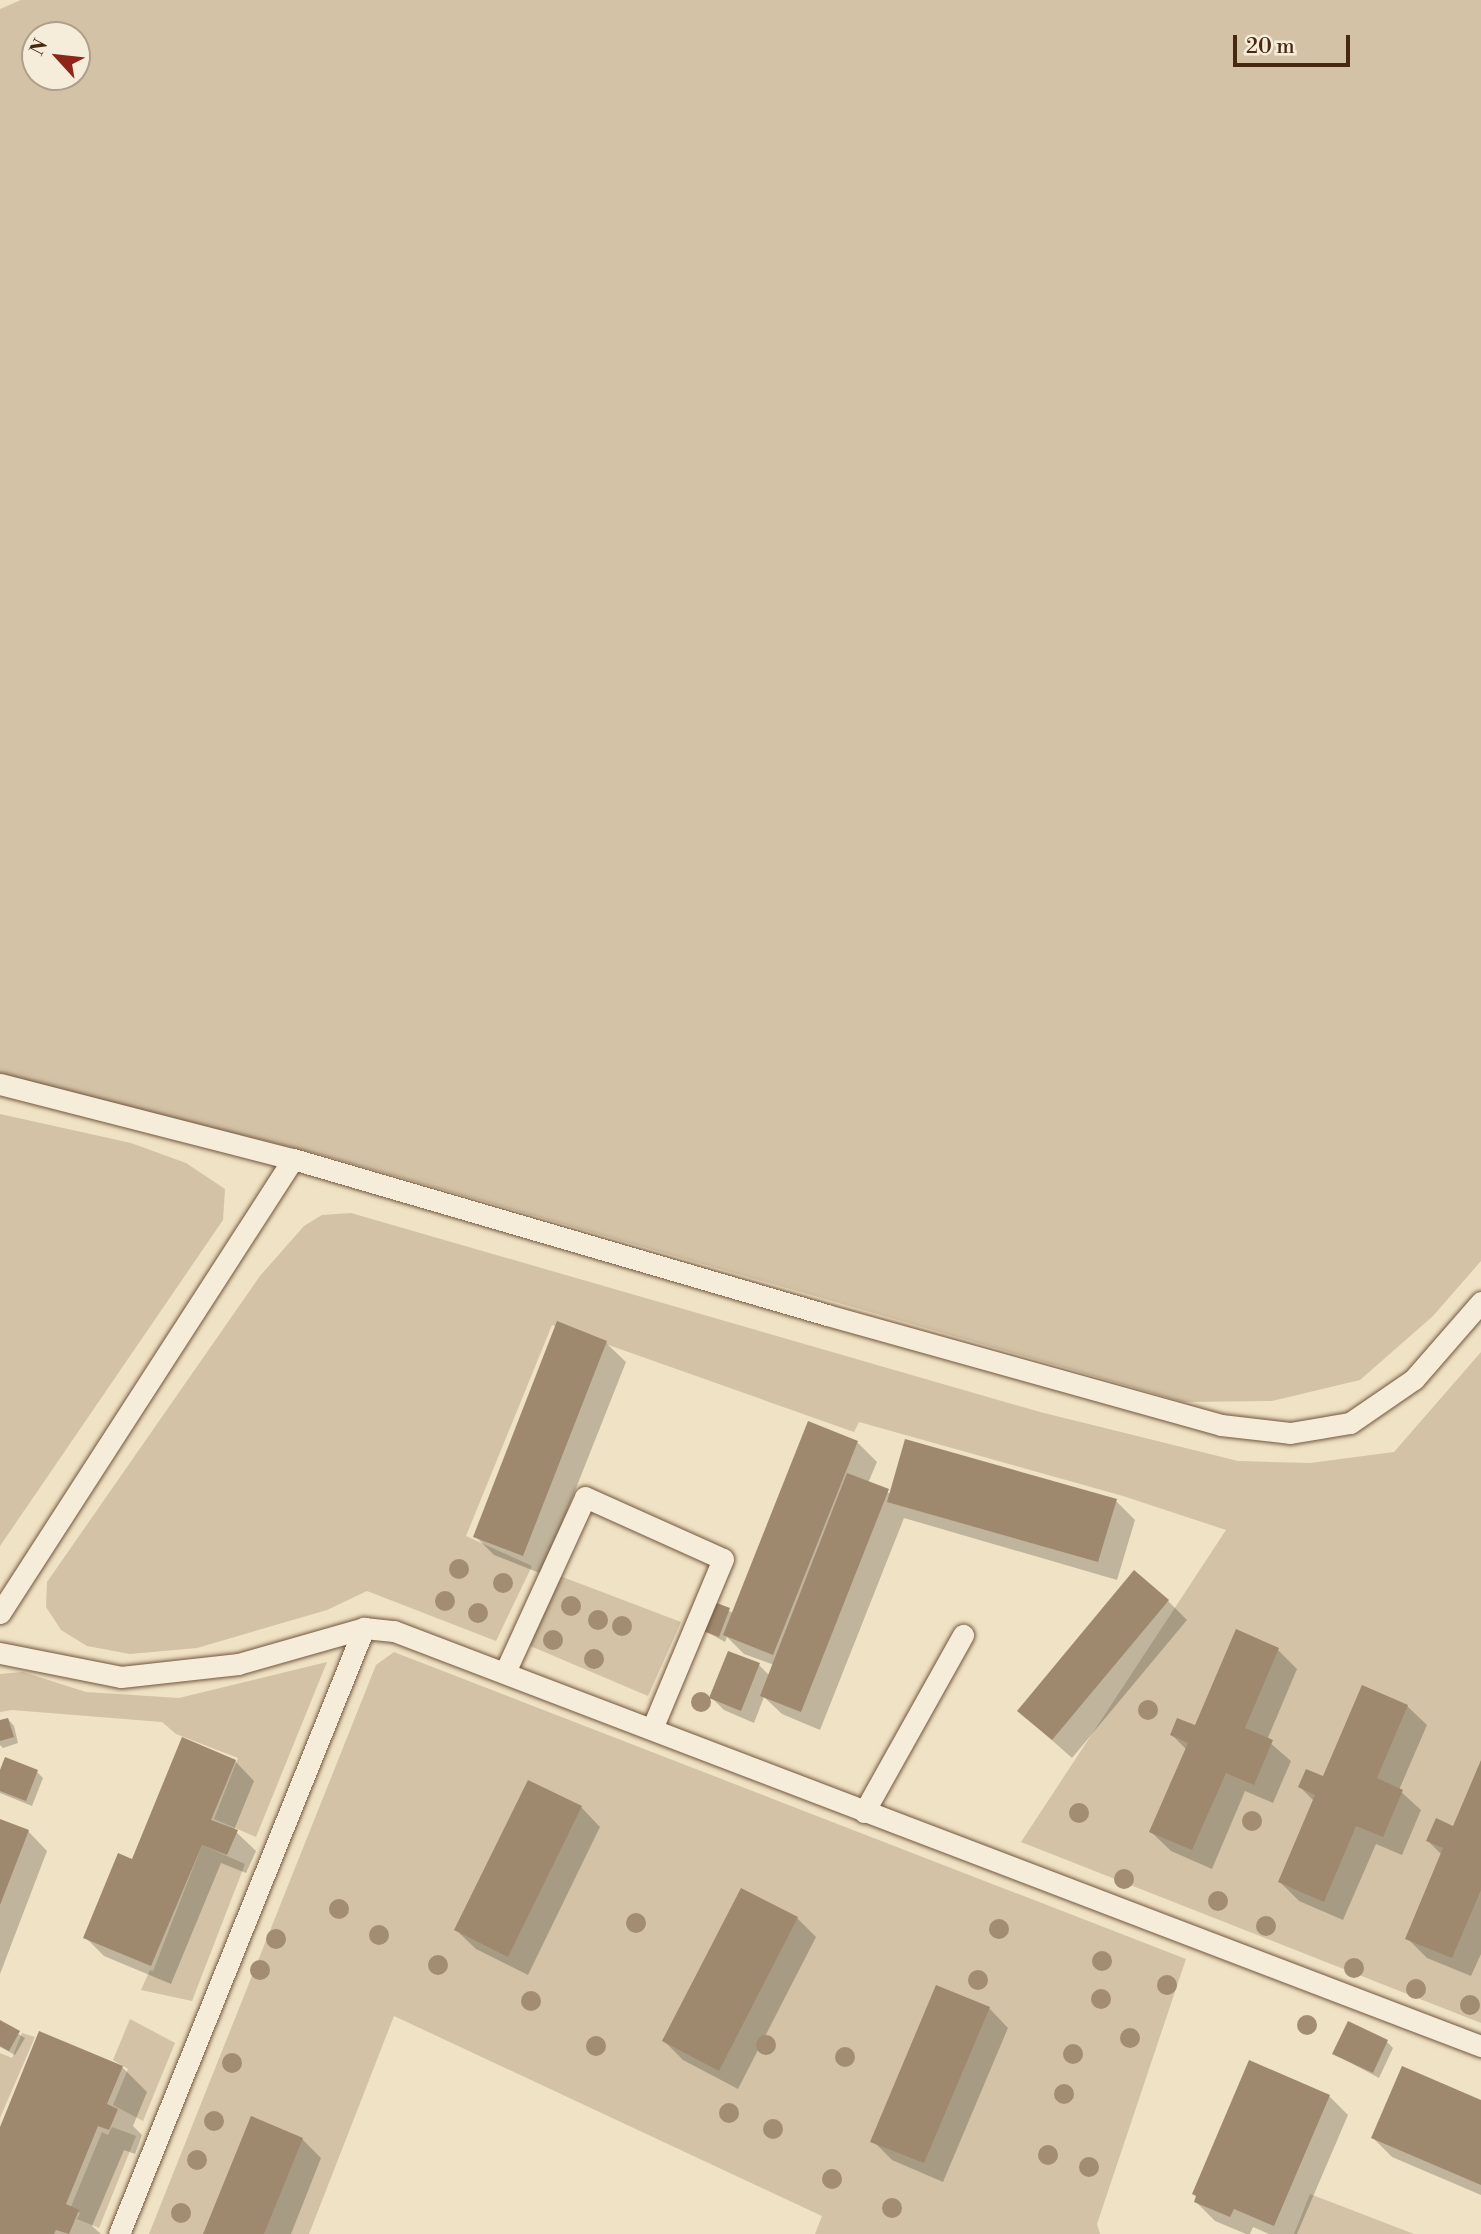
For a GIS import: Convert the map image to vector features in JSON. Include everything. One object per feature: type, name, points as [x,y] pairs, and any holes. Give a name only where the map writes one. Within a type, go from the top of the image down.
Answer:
[{"type":"lane","points":[[0,1084],[293,1159],[827,1315],[1235,1427],[1290,1433],[1350,1423],[1414,1379],[1481,1302]]},
{"type":"lane","points":[[0,1613],[293,1159]]},
{"type":"lane","points":[[505,1672],[585,1497],[723,1559],[652,1730]]},
{"type":"lane","points":[[0,1653],[121,1677],[238,1664],[365,1628],[394,1631],[1481,2046]]},
{"type":"lane","points":[[119,2234],[365,1628]]},
{"type":"lane","points":[[864,1812],[962,1635]]},
{"type":"shaded area","points":[[21,0],[1481,0],[1481,1261],[1433,1316],[1360,1380],[1272,1401],[1184,1402],[322,1155],[0,1076],[0,9]]},
{"type":"shaded area","points":[[0,1114],[131,1143],[186,1163],[225,1189],[223,1220],[0,1546]]},
{"type":"shaded area","points":[[351,1213],[1040,1412],[1238,1461],[1310,1463],[1394,1452],[1481,1352],[1481,2023],[1021,1842],[1226,1530],[1123,1496],[859,1422],[854,1432],[552,1325],[466,1536],[532,1566],[496,1641],[367,1591],[327,1610],[197,1648],[130,1654],[87,1646],[61,1630],[46,1607],[47,1582],[260,1276],[304,1226],[322,1215]]},
{"type":"shaded area","points":[[560,1576],[681,1622],[648,1696],[528,1645]]},
{"type":"shaded area","points":[[394,1652],[1186,1959],[1097,2224],[1100,2234],[815,2234],[822,2216],[394,2016],[309,2234],[149,2234],[376,1665]]},
{"type":"shaded area","points":[[327,1662],[256,1837],[214,1819],[238,1758],[176,1734],[162,1722],[12,1710],[0,1712],[0,1674],[23,1672],[86,1692],[179,1698]]},
{"type":"shaded area","points":[[202,1845],[245,1864],[192,2001],[141,1990],[150,1970],[153,1971]]},
{"type":"shaded area","points":[[130,2019],[175,2043],[143,2121],[113,2105],[128,2069],[113,2060]]},
{"type":"shaded area","points":[[22,2033],[35,2037],[0,2118],[0,2053],[12,2058]]},
{"type":"shaded area","points":[[112,2127],[136,2136],[99,2228],[77,2219],[80,2213],[70,2209],[102,2132],[108,2135]]},
{"type":"shaded area","points":[[1310,2194],[1414,2234],[1294,2234]]},
{"type":"building","points":[[557,1321],[607,1341],[523,1556],[473,1537]]},
{"type":"building","points":[[808,1421],[858,1441],[773,1655],[723,1635]]},
{"type":"building","points":[[905,1439],[1117,1499],[1098,1562],[887,1502]]},
{"type":"building","points":[[847,1473],[889,1489],[801,1712],[760,1696]]},
{"type":"building","points":[[1134,1570],[1169,1600],[1052,1740],[1017,1711]]},
{"type":"building","points":[[714,1602],[730,1608],[719,1637],[703,1631]]},
{"type":"building","points":[[1236,1629],[1279,1648],[1245,1728],[1273,1740],[1254,1785],[1226,1773],[1192,1850],[1149,1832],[1188,1743],[1170,1735],[1177,1718],[1195,1725]]},
{"type":"building","points":[[728,1651],[760,1663],[741,1711],[709,1698]]},
{"type":"building","points":[[1362,1685],[1408,1705],[1377,1778],[1403,1790],[1383,1837],[1356,1826],[1324,1902],[1278,1882],[1315,1795],[1298,1787],[1306,1769],[1323,1776]]},
{"type":"building","points":[[8,1718],[14,1737],[0,1741],[0,1720]]},
{"type":"building","points":[[182,1737],[236,1760],[211,1820],[238,1830],[227,1855],[202,1845],[151,1966],[83,1938],[118,1853],[132,1859]]},
{"type":"building","points":[[5,1757],[38,1770],[26,1801],[0,1791],[0,1770]]},
{"type":"building","points":[[1481,1760],[1481,1890],[1452,1958],[1405,1939],[1443,1848],[1426,1841],[1436,1818],[1453,1826]]},
{"type":"building","points":[[528,1780],[582,1806],[508,1957],[454,1930]]},
{"type":"building","points":[[0,1819],[29,1830],[0,1905]]},
{"type":"building","points":[[741,1888],[798,1917],[719,2071],[662,2041]]},
{"type":"building","points":[[936,1985],[990,2007],[924,2163],[870,2142]]},
{"type":"building","points":[[0,2020],[20,2031],[9,2051],[0,2046]]},
{"type":"building","points":[[1348,2021],[1388,2040],[1373,2073],[1332,2054]]},
{"type":"building","points":[[39,2031],[123,2066],[107,2104],[118,2109],[109,2130],[98,2126],[66,2204],[79,2210],[69,2234],[56,2230],[54,2234],[0,2234],[0,2127]]},
{"type":"building","points":[[1249,2060],[1330,2095],[1274,2226],[1234,2209],[1230,2217],[1194,2202],[1196,2196],[1192,2194]]},
{"type":"building","points":[[1402,2066],[1481,2100],[1481,2185],[1371,2138]]},
{"type":"building","points":[[251,2116],[303,2138],[264,2234],[203,2234]]}]
